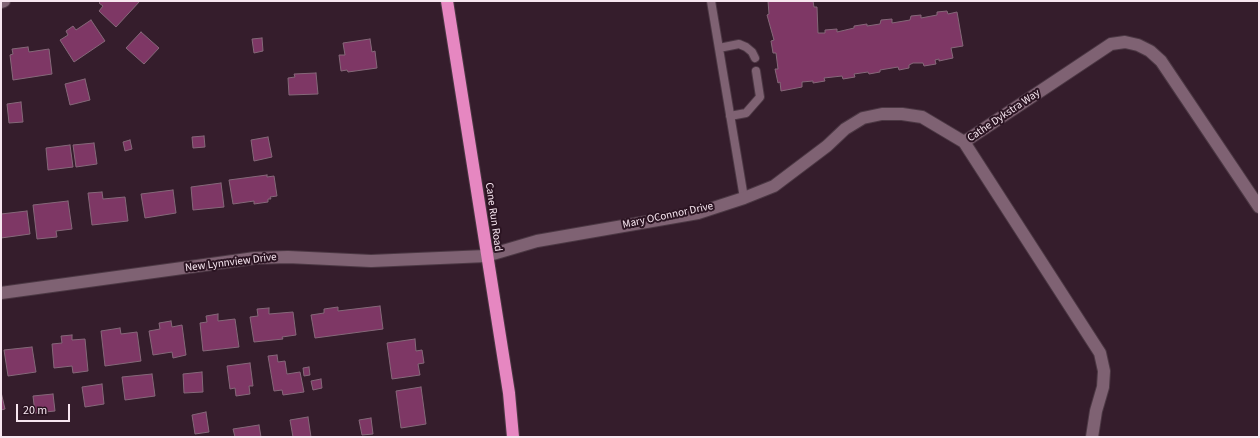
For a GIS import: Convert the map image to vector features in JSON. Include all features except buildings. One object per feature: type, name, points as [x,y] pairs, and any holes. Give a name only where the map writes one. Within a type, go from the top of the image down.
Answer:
[{"type":"highway","name":"Cane Run Road","points":[[447,1],[486,256],[509,393],[513,437]]},
{"type":"street","name":"Cathe Dykstra Way","points":[[1092,437],[1096,412],[1104,387],[1104,371],[1100,353],[964,142],[1111,44],[1125,42],[1150,50],[1161,62],[1259,207]]},
{"type":"street","name":"Mary OConnor Drive","points":[[486,256],[537,241],[698,213],[744,198],[774,186],[827,146],[845,129],[863,118],[876,115],[902,114],[922,117],[964,142]]},
{"type":"street","name":"New Lynnview Drive","points":[[1,294],[255,258],[288,257],[371,261],[486,256]]},
{"type":"lane","points":[[711,1],[744,198]]},
{"type":"lane","points":[[719,48],[739,44],[752,52],[755,58]]},
{"type":"lane","points":[[730,116],[746,113],[760,97],[756,72]]}]
